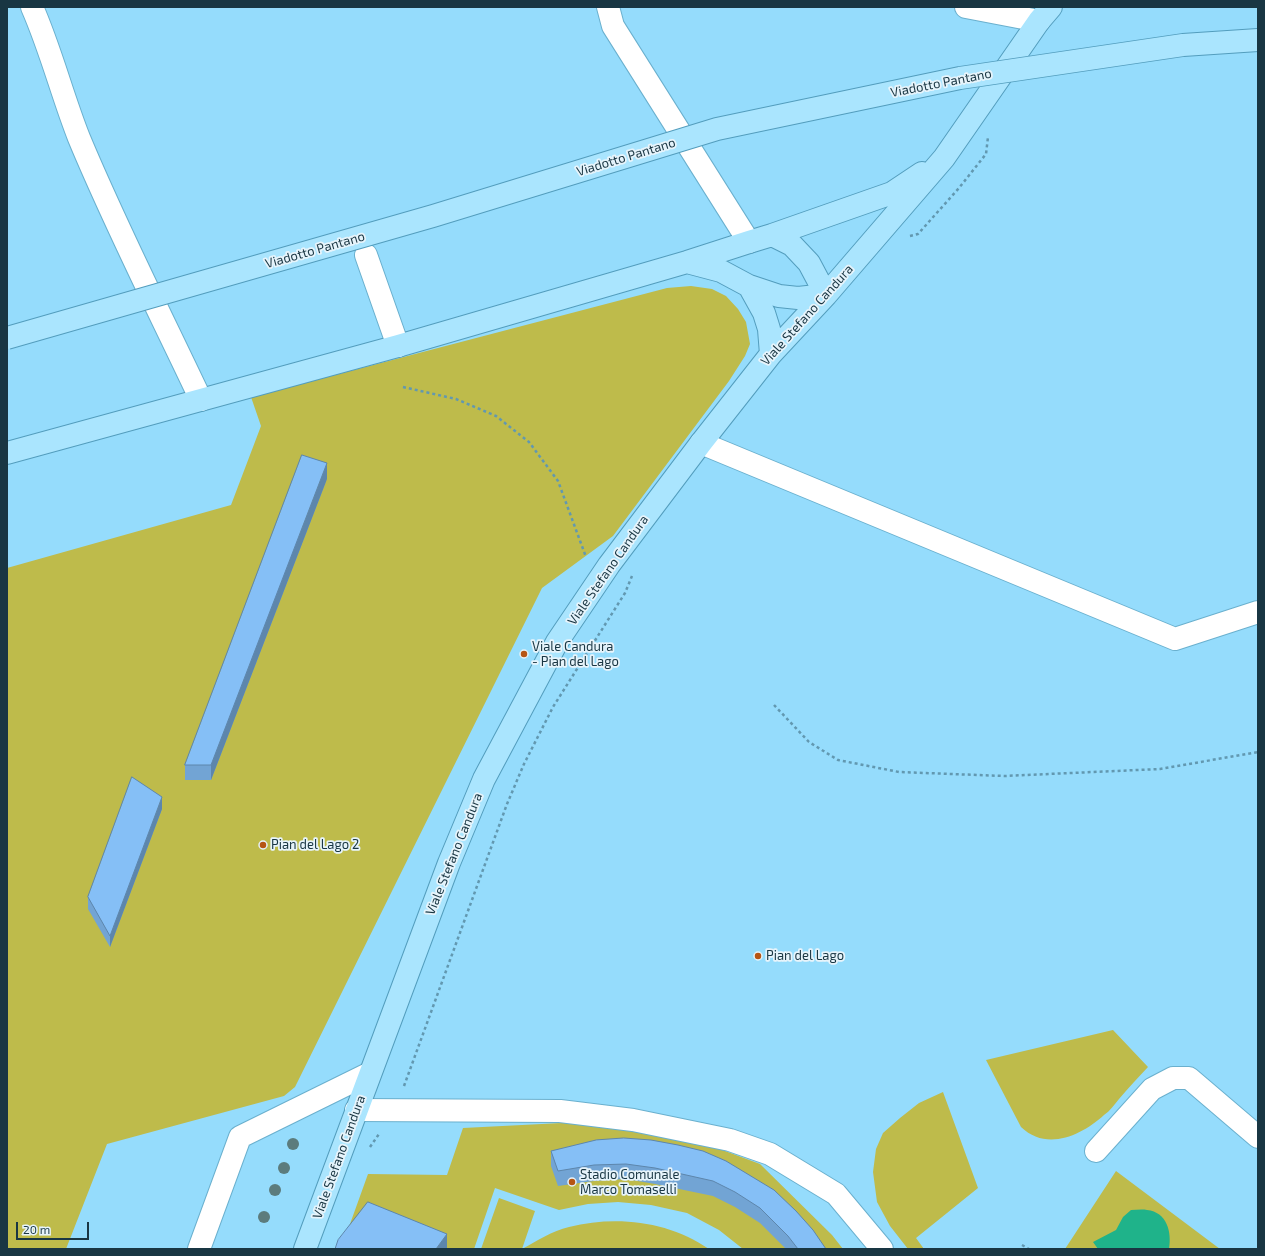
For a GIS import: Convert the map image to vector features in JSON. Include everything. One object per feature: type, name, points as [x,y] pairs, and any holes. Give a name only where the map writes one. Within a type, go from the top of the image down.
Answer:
[{"type":"main road","name":"Viale Stefano Candura","points":[[305,1249],[449,863],[484,779],[557,642],[595,584],[701,443],[771,354],[826,295],[944,158],[1045,12]]},
{"type":"main road","name":"Viadotto Pantano","points":[[7,338],[433,216],[717,129],[960,78],[1183,45],[1258,40]]},
{"type":"main road","points":[[7,453],[398,346],[772,236],[892,193],[944,158]]},
{"type":"main road","points":[[687,262],[720,271],[749,286],[779,296],[798,298],[826,295],[809,263],[792,245],[772,236]]},
{"type":"main road","points":[[749,286],[764,313],[769,329],[771,354]]},
{"type":"street","points":[[32,7],[43,31],[78,136],[98,183],[201,400]]},
{"type":"street","points":[[608,7],[613,26],[749,242]]},
{"type":"street","points":[[966,7],[1045,12]]},
{"type":"street","points":[[366,255],[398,346]]},
{"type":"street","points":[[701,443],[1175,639],[1258,612]]},
{"type":"street","points":[[199,1249],[240,1137],[370,1073]]},
{"type":"street","points":[[1096,1151],[1152,1090],[1173,1078],[1189,1078],[1258,1137]]},
{"type":"street","points":[[356,1110],[560,1111],[633,1120],[730,1140],[770,1154],[836,1194],[882,1249]]},
{"type":"path","points":[[905,237],[918,234],[959,188],[986,154],[989,134]]},
{"type":"path","points":[[403,387],[456,399],[496,416],[529,442],[558,481],[595,584]]},
{"type":"path","points":[[366,1152],[395,1111],[524,764],[553,707],[625,593],[633,573]]},
{"type":"path","points":[[774,706],[809,742],[838,760],[899,772],[1004,776],[1160,769],[1258,752]]},
{"type":"path","points":[[1022,1245],[1029,1249]]},
{"type":"shaded area","points":[[691,286],[712,289],[726,296],[738,309],[746,322],[750,344],[745,356],[729,381],[613,536],[542,588],[295,1087],[284,1096],[107,1144],[66,1249],[7,1249],[7,568],[231,505],[261,426],[251,397],[667,288]]},
{"type":"shaded area","points":[[1113,1030],[1148,1067],[1110,1110],[1085,1129],[1064,1138],[1042,1138],[1031,1134],[1021,1127],[986,1060]]},
{"type":"shaded area","points":[[943,1092],[978,1188],[916,1238],[924,1249],[908,1249],[890,1226],[877,1202],[873,1172],[876,1149],[883,1133],[900,1118],[919,1103]]},
{"type":"shaded area","name":"Stadio Comunale Marco Tomaselli","points":[[601,1121],[682,1135],[760,1164],[832,1235],[843,1249],[743,1249],[719,1230],[687,1213],[651,1205],[618,1202],[588,1204],[559,1210],[495,1188],[474,1249],[341,1249],[368,1174],[447,1175],[463,1128]]},
{"type":"shaded area","points":[[1116,1171],[1220,1249],[1065,1249]]},
{"type":"shaded area","points":[[499,1198],[535,1211],[522,1249],[481,1249]]},
{"type":"shaded area","points":[[1131,1210],[1145,1210],[1154,1212],[1164,1219],[1170,1236],[1169,1249],[1098,1249],[1093,1242],[1116,1230],[1123,1217]]},
{"type":"shaded area","points":[[605,1221],[623,1221],[642,1223],[677,1232],[709,1249],[522,1249],[551,1234],[569,1227]]},
{"type":"building","points":[[302,455],[327,463],[211,765],[185,765]]},
{"type":"building","points":[[132,777],[162,797],[110,936],[88,897]]},
{"type":"building","points":[[624,1138],[651,1140],[678,1145],[703,1151],[726,1161],[774,1190],[813,1230],[826,1249],[798,1249],[788,1236],[760,1208],[735,1192],[713,1181],[655,1168],[626,1164],[594,1165],[558,1171],[551,1151],[596,1140]]},
{"type":"building","points":[[368,1202],[447,1234],[436,1249],[335,1249],[338,1240]]},
{"type":"place","name":"Viale Candura - Pian del Lago","points":[[524,654]]},
{"type":"place","name":"Pian del Lago 2","points":[[263,845]]},
{"type":"place","name":"Pian del Lago","points":[[758,956]]},
{"type":"place","name":"Stadio Comunale Marco Tomaselli","points":[[572,1182]]}]
